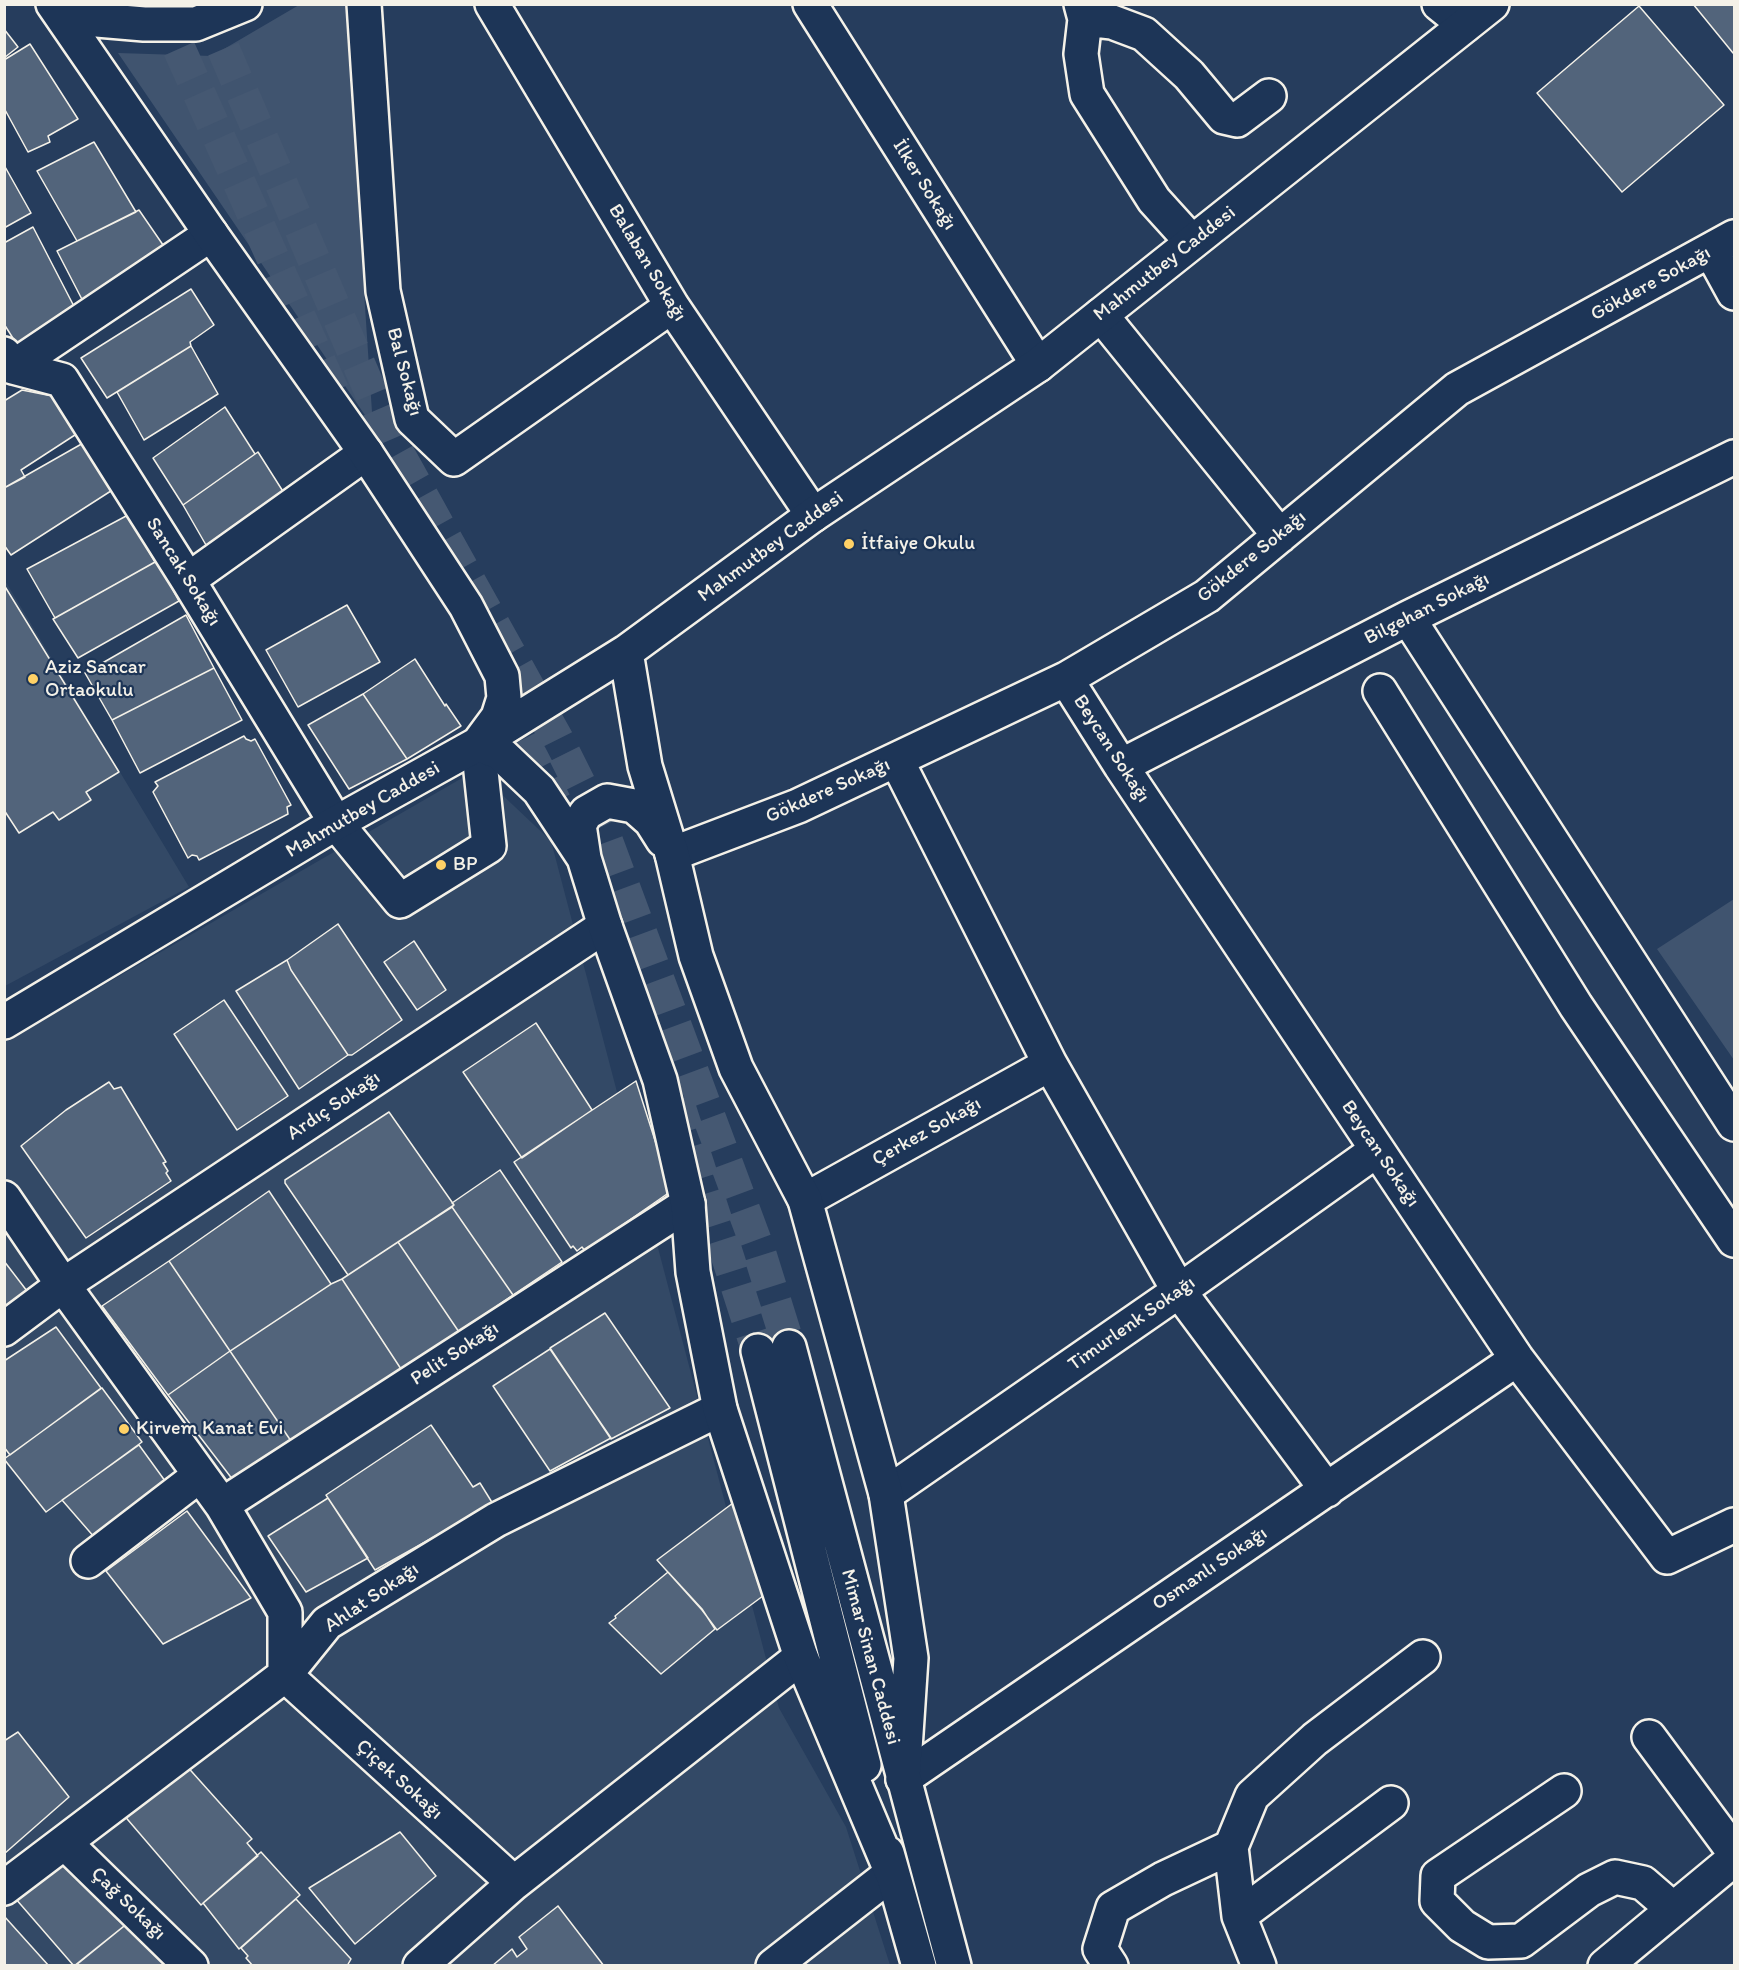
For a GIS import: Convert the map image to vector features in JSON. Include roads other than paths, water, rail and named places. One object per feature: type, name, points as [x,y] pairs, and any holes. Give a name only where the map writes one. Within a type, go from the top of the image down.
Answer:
[{"type":"street","points":[[57,11],[144,24],[196,24],[244,4]]},
{"type":"street","name":"Bal Sokağı","points":[[364,4],[383,291],[412,419],[454,459],[672,306]]},
{"type":"street","name":"Balaban Sokağı","points":[[492,4],[672,306],[813,515]]},
{"type":"street","name":"İlker Sokağı","points":[[810,4],[1038,365]]},
{"type":"street","points":[[1439,4],[1466,26]]},
{"type":"street","name":"Mahmutbey Caddesi","points":[[4,1022],[336,823],[478,744],[626,652],[813,515],[1038,365],[1492,4]]},
{"type":"street","points":[[57,11],[366,453],[466,606],[502,676],[504,698],[498,717],[478,744],[500,753],[539,790],[584,858]]},
{"type":"street","points":[[1192,242],[1154,200],[1087,94],[1081,54],[1083,12],[1144,34],[1189,75],[1224,117],[1237,120],[1269,96]]},
{"type":"street","points":[[9,361],[211,234]]},
{"type":"street","points":[[1723,244],[1734,293]]},
{"type":"street","name":"Gökdere Sokağı","points":[[672,854],[798,806],[1066,679],[1207,596],[1456,389],[1723,244]]},
{"type":"street","points":[[1101,315],[1280,536]]},
{"type":"street","name":"Sancak Sokağı","points":[[9,361],[62,380],[188,580],[336,823],[400,901],[489,846],[478,744]]},
{"type":"street","points":[[188,580],[366,453]]},
{"type":"street","name":"Bilgehan Sokağı","points":[[1121,766],[1408,618],[1734,457]]},
{"type":"street","points":[[1408,618],[1734,1124]]},
{"type":"street","points":[[626,652],[645,766],[672,854],[696,956],[736,1068],[805,1200],[886,1494],[911,1658],[903,1779]]},
{"type":"street","name":"Beycan Sokağı","points":[[1066,679],[1121,766],[1517,1359],[1667,1557],[1734,1525]]},
{"type":"street","points":[[1380,692],[1576,1006],[1734,1240]]},
{"type":"street","points":[[897,761],[1050,1064],[1179,1292],[1327,1490]]},
{"type":"street","points":[[672,854],[651,821],[634,806],[607,801],[586,813],[579,825],[584,858],[605,926],[660,1080],[688,1204],[693,1272],[720,1409],[801,1657],[892,1873],[773,1965]]},
{"type":"street","name":"Ardıç Sokağı","points":[[4,1329],[63,1285],[605,926]]},
{"type":"street","name":"Çerkez Sokağı","points":[[805,1200],[1050,1064]]},
{"type":"street","name":"Timurlenk Sokağı","points":[[886,1494],[1179,1292],[1377,1150]]},
{"type":"street","points":[[4,1198],[63,1285],[222,1505],[285,1612],[285,1674]]},
{"type":"street","name":"Pelit Sokağı","points":[[222,1505],[688,1204]]},
{"type":"street","name":"Mimar Sinan Caddesi","points":[[919,1965],[892,1873],[773,1349],[903,1779],[954,1965]]},
{"type":"street","name":"Osmanlı Sokağı","points":[[903,1779],[1517,1359]]},
{"type":"street","name":"Ahlat Sokağı","points":[[4,1888],[285,1674],[327,1623],[496,1520],[720,1409]]},
{"type":"street","points":[[88,1561],[200,1475]]},
{"type":"street","points":[[420,1965],[514,1884],[801,1657]]},
{"type":"street","points":[[1260,1965],[1239,1916],[1230,1847],[1252,1796],[1315,1739],[1423,1657]]},
{"type":"street","name":"Çiçek Sokağı","points":[[285,1674],[514,1884]]},
{"type":"street","points":[[1648,1737],[1734,1852]]},
{"type":"street","points":[[1564,1791],[1438,1876],[1437,1901],[1462,1926],[1488,1942],[1521,1941],[1589,1890],[1615,1877],[1643,1883],[1673,1909]]},
{"type":"street","points":[[1239,1916],[1391,1803]]},
{"type":"street","name":"Çağ Sokağı","points":[[65,1843],[191,1965]]},
{"type":"street","points":[[1111,1965],[1101,1949],[1113,1908],[1163,1879],[1230,1847]]},
{"type":"street","points":[[1605,1965],[1734,1859]]},
{"type":"tunnel","points":[[159,4],[334,394]]},
{"type":"tunnel","points":[[204,4],[394,446],[557,739],[602,829],[759,1251],[789,1347]]},
{"type":"tunnel","points":[[500,696],[555,802]]},
{"type":"tunnel","points":[[677,1100],[758,1351]]},
{"type":"place","name":"İtfaiye Okulu","points":[[849,544]]},
{"type":"place","name":"Aziz Sancar Ortaokulu","points":[[33,679]]},
{"type":"place","name":"BP","points":[[441,865]]},
{"type":"place","name":"Kirvem Kanat Evi","points":[[124,1429]]}]
